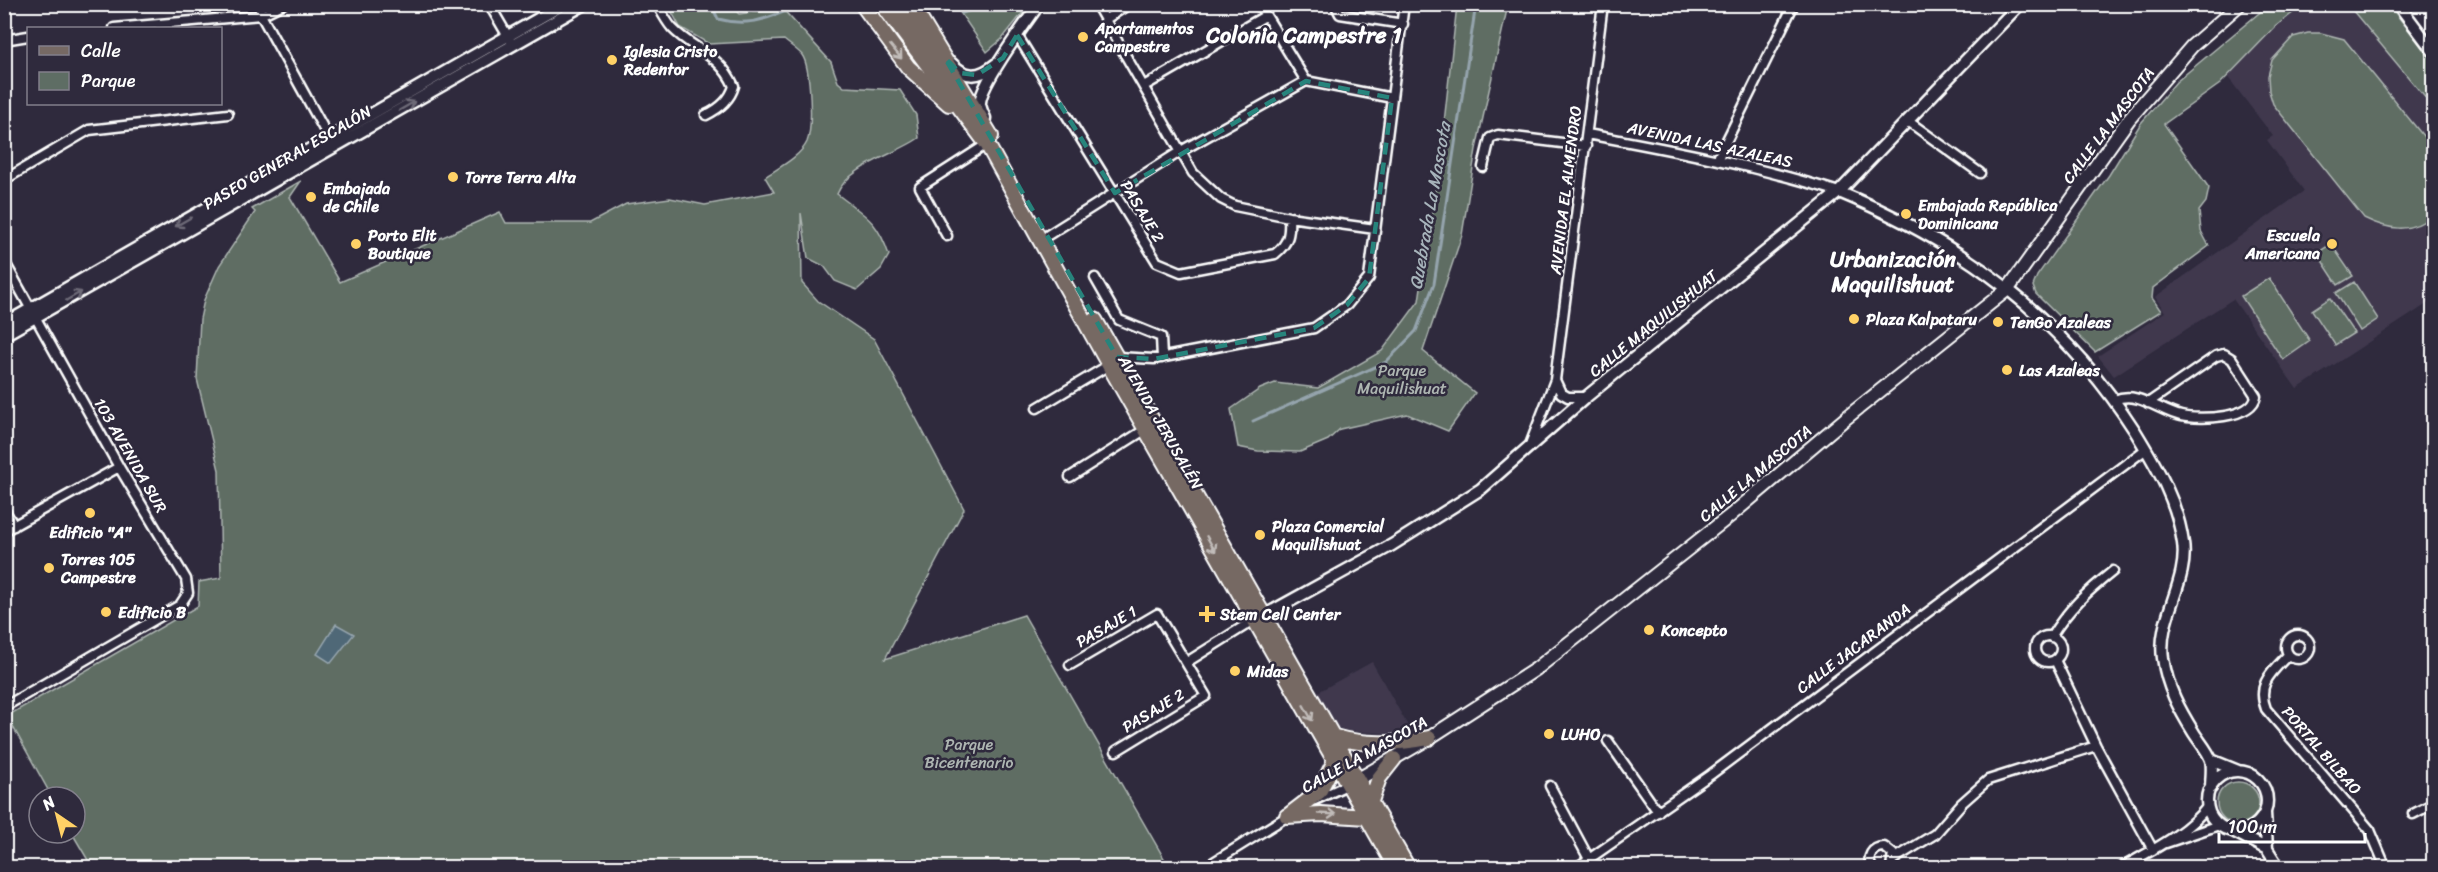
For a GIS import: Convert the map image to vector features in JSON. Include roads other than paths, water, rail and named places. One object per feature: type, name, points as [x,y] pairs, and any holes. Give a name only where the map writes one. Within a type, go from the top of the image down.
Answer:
[{"type":"main road","points":[[862,4],[908,67],[975,128]]},
{"type":"main road","name":"AVENIDA JERUSALÉN","points":[[882,4],[975,128],[989,140],[1260,617],[1335,762],[1371,801],[1408,867]]},
{"type":"main road","name":"AVENIDA JERUSALÉN","points":[[899,4],[989,140],[1048,235],[1146,429],[1335,737],[1367,817],[1396,867]]},
{"type":"main road","points":[[911,4],[945,58],[989,140]]},
{"type":"main road","name":"CALLE LA MASCOTA","points":[[1354,782],[1429,738],[1536,669],[2008,289],[2129,119],[2192,46],[2240,4]]},
{"type":"main road","points":[[1335,737],[1358,741],[1397,742],[1429,738]]},
{"type":"main road","points":[[1371,801],[1379,778],[1394,759]]},
{"type":"main road","points":[[1287,816],[1319,792],[1335,762]]},
{"type":"main road","points":[[1287,816],[1322,813],[1367,817]]},
{"type":"street","points":[[259,4],[261,15],[332,143]]},
{"type":"street","points":[[125,27],[261,15],[283,4]]},
{"type":"street","points":[[489,4],[511,41]]},
{"type":"street","name":"PASEO GENERAL ESCALÓN","points":[[511,41],[564,4]]},
{"type":"street","name":"PASEO GENERAL ESCALÓN","points":[[4,324],[34,312],[511,41],[585,4]]},
{"type":"street","points":[[657,4],[674,30],[717,60],[734,86],[730,97],[716,111],[706,115]]},
{"type":"street","points":[[947,236],[920,187],[989,140],[980,104],[1003,58],[1039,4]]},
{"type":"street","points":[[1096,4],[1194,173],[1221,199],[1234,206],[1375,228]]},
{"type":"street","points":[[1106,19],[1129,4]]},
{"type":"street","points":[[1259,4],[1306,81]]},
{"type":"street","points":[[1335,4],[1340,14],[1403,24]]},
{"type":"street","points":[[1037,408],[1113,361],[1162,358],[1314,328],[1347,305],[1369,278],[1404,4]]},
{"type":"street","name":"AVENIDA EL ALMENDRO","points":[[1531,442],[1556,380],[1603,4]]},
{"type":"street","points":[[1718,158],[1794,4]]},
{"type":"street","name":"CALLE MAQUILISHUAT","points":[[1186,662],[1260,617],[1434,520],[1481,489],[1531,442],[1839,192],[2020,4]]},
{"type":"street","points":[[2397,4],[2433,52]]},
{"type":"street","points":[[1144,86],[1265,16]]},
{"type":"street","name":"PASAJE 2","points":[[1017,35],[1157,262],[1181,272],[1275,254],[1284,247],[1290,234],[1289,216]]},
{"type":"street","points":[[6,38],[27,36]]},
{"type":"street","points":[[945,58],[960,73],[972,76],[987,72],[1003,58]]},
{"type":"street","points":[[1048,235],[1181,151],[1306,81],[1392,98]]},
{"type":"street","points":[[4,180],[88,130],[228,114]]},
{"type":"street","points":[[1908,121],[1980,173]]},
{"type":"street","name":"AVENIDA LAS AZALEAS","points":[[1587,134],[1718,158],[1776,172],[1839,192],[1922,229],[1976,264],[2008,289],[2072,347],[2115,400],[2146,449],[2172,498],[2183,544],[2182,564],[2165,624],[2162,645],[2163,663],[2174,701],[2211,760]]},
{"type":"street","points":[[1483,167],[1490,138],[1498,135],[1586,146]]},
{"type":"street","name":"103 AVENIDA SUR","points":[[4,261],[119,467],[187,583],[187,596],[177,607],[4,707]]},
{"type":"street","points":[[1095,278],[1119,320],[1161,337],[1162,358]]},
{"type":"street","name":"PASEO GENERAL ESCALÓN","points":[[4,335],[34,312]]},
{"type":"street","points":[[2115,400],[2122,397],[2148,403],[2181,416],[2230,415],[2250,407],[2256,396],[2232,359],[2224,354],[2216,356],[2148,403]]},
{"type":"street","points":[[1556,380],[1561,393],[1568,397],[1586,397]]},
{"type":"street","points":[[1070,477],[1146,429]]},
{"type":"street","name":"CALLE JACARANDA","points":[[1576,867],[1658,812],[2146,449]]},
{"type":"street","points":[[4,531],[119,467]]},
{"type":"street","points":[[4,509],[14,525]]},
{"type":"street","points":[[2051,637],[2067,611],[2113,571]]},
{"type":"street","name":"PASAJE 1","points":[[1070,665],[1157,614],[1186,662]]},
{"type":"street","points":[[2051,637],[2061,646],[2060,654],[2055,660],[2042,660],[2035,650],[2041,638],[2051,637]]},
{"type":"street","name":"PORTAL BILBAO","points":[[2288,655],[2266,677],[2262,688],[2266,709],[2370,830],[2386,867]]},
{"type":"street","points":[[2055,660],[2096,746],[2153,850]]},
{"type":"street","name":"PASAJE 2","points":[[1116,751],[1206,696],[1186,662]]},
{"type":"street","points":[[1608,741],[1658,812]]},
{"type":"street","points":[[1872,867],[1869,858],[1876,848],[1888,848],[1893,863],[1935,834],[1962,803],[1988,780],[2096,746]]},
{"type":"street","points":[[2121,867],[2165,843],[2193,823],[2208,806],[2211,788],[2211,760],[2256,777],[2264,787],[2268,800],[2265,813],[2267,849],[2278,867]]},
{"type":"street","points":[[2211,788],[2220,777],[2239,771]]},
{"type":"street","name":"CALLE LA MASCOTA","points":[[1204,867],[1287,816],[1354,782]]},
{"type":"street","points":[[1550,786],[1589,859]]},
{"type":"street","points":[[2413,814],[2433,803]]},
{"type":"street","points":[[2208,806],[2219,825],[2267,849]]},
{"type":"street","points":[[2232,831],[2254,827],[2265,813]]},
{"type":"street","points":[[2165,843],[2219,825]]},
{"type":"street","points":[[4,862],[8,867]]},
{"type":"water","points":[[336,624],[354,634],[331,663],[317,654]]},
{"type":"waterway","points":[[711,4],[718,19],[736,22],[760,20],[786,11]]},
{"type":"waterway","points":[[962,13],[990,4]]},
{"type":"waterway","name":"Quebrada La Mascota","points":[[1253,421],[1386,362],[1416,331],[1434,284],[1476,4]]},
{"type":"place","name":"Apartamentos Campestre","points":[[1083,37]]},
{"type":"place","name":"Iglesia Cristo Redentor","points":[[612,60]]},
{"type":"place","name":"Torre Terra Alta","points":[[453,177]]},
{"type":"place","name":"Embajada de Chile","points":[[311,197]]},
{"type":"place","name":"Embajada República Dominicana","points":[[1906,214]]},
{"type":"place","name":"Porto Elit Boutique","points":[[356,244]]},
{"type":"place","name":"Escuela Americana","points":[[2332,244]]},
{"type":"place","name":"Plaza Kalpataru","points":[[1854,319]]},
{"type":"place","name":"TenGo Azaleas","points":[[1998,322]]},
{"type":"place","name":"Las Azaleas","points":[[2007,370]]},
{"type":"place","name":"Edificio \"A\"","points":[[90,513]]},
{"type":"place","name":"Plaza Comercial Maquilishuat","points":[[1260,535]]},
{"type":"place","name":"Torres 105 Campestre","points":[[49,568]]},
{"type":"place","name":"Edificio B","points":[[106,612]]},
{"type":"place","name":"Stem Cell Center","points":[[1207,614]]},
{"type":"place","name":"Koncepto","points":[[1649,630]]},
{"type":"place","name":"Midas","points":[[1235,671]]},
{"type":"place","name":"LUHO","points":[[1549,734]]},
{"type":"district","name":"Colonia Campestre 1","points":[[1304,35]]},
{"type":"district","name":"Urbanización Maquilishuat","points":[[1893,272]]},
{"type":"park label","name":"Parque Maquilishuat","points":[[1402,379]]},
{"type":"park label","name":"Parque Bicentenario","points":[[969,753]]}]
